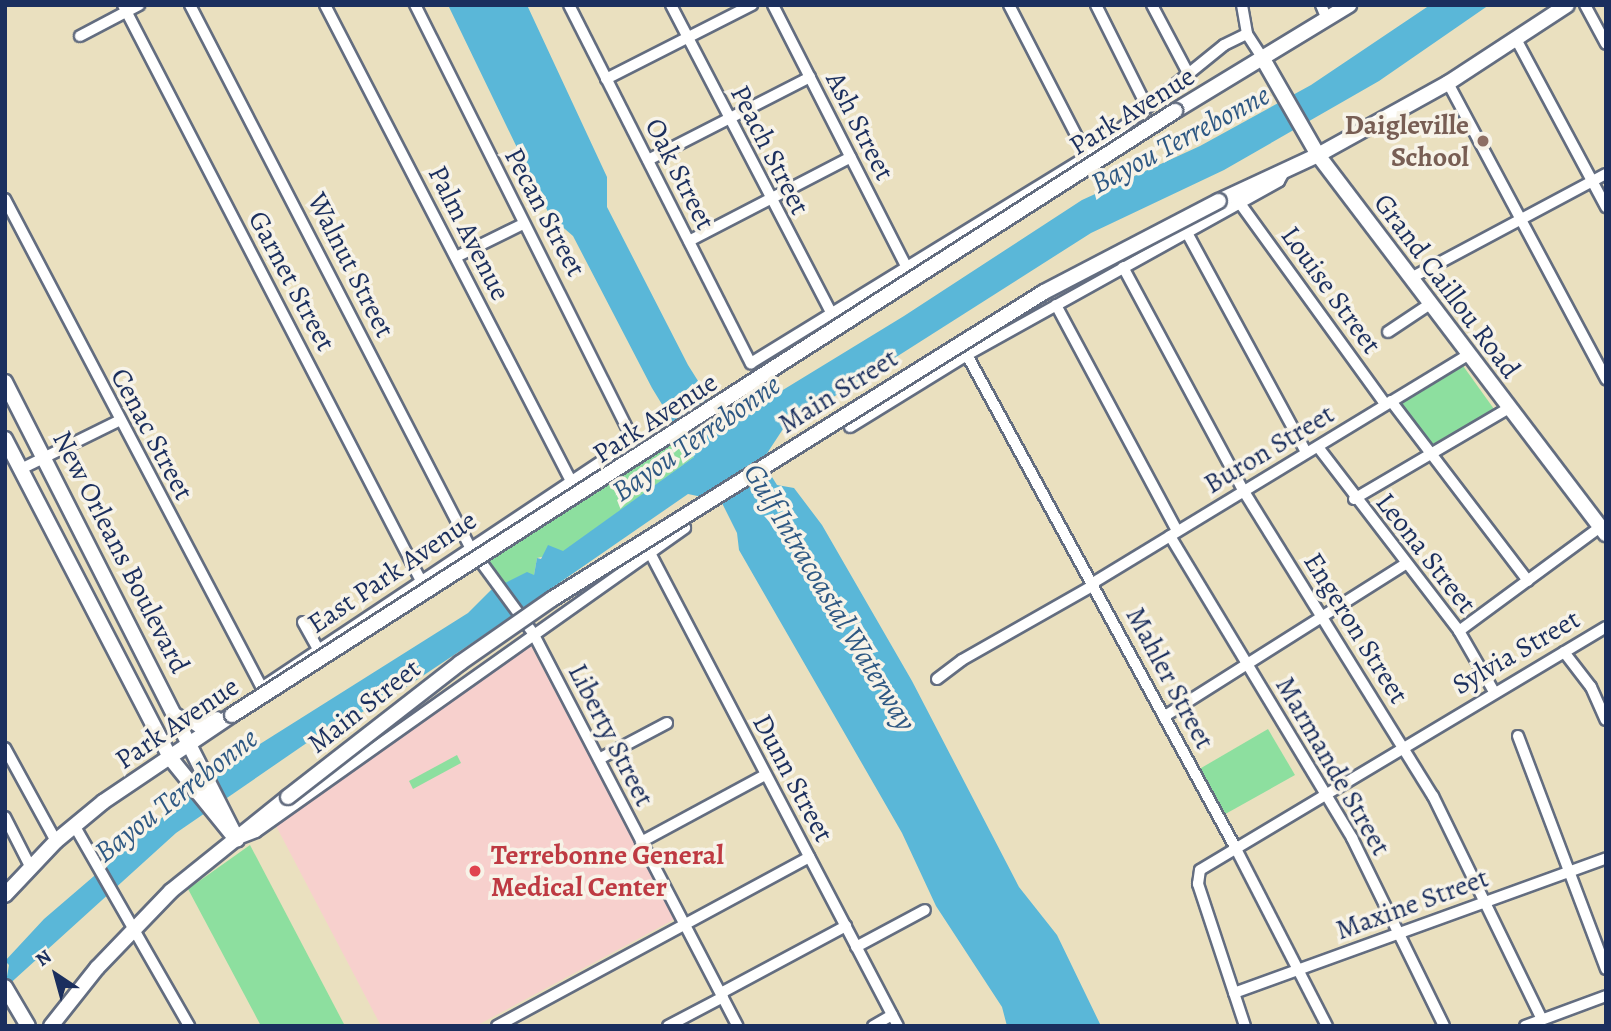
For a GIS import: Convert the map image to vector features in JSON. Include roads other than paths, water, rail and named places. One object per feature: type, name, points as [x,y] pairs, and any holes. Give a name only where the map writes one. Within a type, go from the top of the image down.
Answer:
[{"type":"main road","name":"Park Avenue","points":[[5,895],[30,866],[74,825],[192,746],[232,715],[1175,111],[1263,60],[1349,5]]},
{"type":"main road","name":"Main Street","points":[[51,1026],[136,926],[237,839],[460,663],[552,599],[1044,292],[1219,201],[1318,155],[1448,83],[1567,5]]},
{"type":"main road","name":"Grand Caillou Road","points":[[1263,60],[1318,155],[1603,531]]},
{"type":"main road","points":[[1286,170],[1329,170]]},
{"type":"main road","name":"New Orleans Boulevard","points":[[5,382],[177,714],[207,775],[218,811]]},
{"type":"main road","name":"New Orleans Boulevard","points":[[7,447],[21,469],[171,759],[188,783],[218,811]]},
{"type":"main road","points":[[95,612],[118,599]]},
{"type":"main road","points":[[218,811],[237,839]]},
{"type":"main road","points":[[7,990],[28,1026]]},
{"type":"street","points":[[80,36],[125,8],[139,5]]},
{"type":"street","name":"Walnut Street","points":[[190,5],[470,547]]},
{"type":"street","name":"Palm Avenue","points":[[326,5],[571,481]]},
{"type":"street","name":"Pecan Street","points":[[415,5],[523,224],[578,323],[633,440]]},
{"type":"street","name":"Oak Street","points":[[569,5],[751,363]]},
{"type":"street","name":"Peach Street","points":[[671,5],[769,199],[831,313]]},
{"type":"street","points":[[606,79],[752,5]]},
{"type":"street","name":"Ash Street","points":[[773,5],[906,266]]},
{"type":"street","points":[[1009,5],[1087,156]]},
{"type":"street","points":[[1096,5],[1147,107]]},
{"type":"street","points":[[1152,5],[1188,73]]},
{"type":"street","points":[[1242,5],[1247,34],[1263,60]]},
{"type":"street","points":[[1321,5],[1327,19]]},
{"type":"street","points":[[1585,5],[1606,44]]},
{"type":"street","name":"Garnet Street","points":[[125,8],[420,579]]},
{"type":"street","name":"Park Avenue","points":[[751,363],[1087,156],[1233,38],[1247,34]]},
{"type":"street","points":[[1516,39],[1606,207]]},
{"type":"street","points":[[648,160],[810,78]]},
{"type":"street","points":[[1448,83],[1601,358],[1606,379]]},
{"type":"street","points":[[689,241],[851,157]]},
{"type":"street","name":"Main Street","points":[[850,427],[967,355],[1279,181],[1286,170]]},
{"type":"street","points":[[1411,278],[1606,174]]},
{"type":"street","name":"Cenac Street","points":[[5,199],[118,421],[262,688]]},
{"type":"street","name":"Louise Street","points":[[1239,202],[1388,403],[1528,581]]},
{"type":"street","points":[[456,257],[523,224]]},
{"type":"street","points":[[1186,232],[1306,453]]},
{"type":"street","name":"Engeron Street","points":[[1123,267],[1244,490],[1403,746],[1485,902],[1542,1019]]},
{"type":"street","name":"Marmande Street","points":[[1056,304],[1173,534],[1325,793],[1399,933],[1444,1026]]},
{"type":"street","points":[[1388,332],[1430,304]]},
{"type":"street","name":"Buron Street","points":[[937,679],[1469,354]]},
{"type":"street","name":"Mahler Street","points":[[967,355],[1301,969],[1327,1026]]},
{"type":"street","points":[[1354,499],[1427,453],[1509,408]]},
{"type":"street","points":[[21,469],[118,421]]},
{"type":"street","name":"East Park Avenue","points":[[177,714],[199,727],[262,688],[420,579],[633,440]]},
{"type":"street","name":"Leona Street","points":[[1318,447],[1404,565],[1459,631],[1493,690]]},
{"type":"street","name":"Main Street","points":[[237,839],[256,832],[533,633],[685,528]]},
{"type":"street","points":[[1459,631],[1603,531]]},
{"type":"street","name":"Liberty Street","points":[[470,547],[533,633],[738,1026]]},
{"type":"street","name":"Dunn Street","points":[[649,551],[895,1021]]},
{"type":"street","points":[[1165,716],[1325,618],[1404,565]]},
{"type":"street","points":[[303,622],[318,649]]},
{"type":"street","name":"Sylvia Street","points":[[1234,993],[1198,884],[1199,872],[1235,847],[1493,690],[1520,680],[1606,627]]},
{"type":"street","points":[[1564,652],[1591,687],[1606,720]]},
{"type":"street","points":[[598,759],[667,723]]},
{"type":"street","points":[[1518,736],[1606,969]]},
{"type":"street","points":[[5,748],[55,841]]},
{"type":"street","points":[[641,842],[765,775]]},
{"type":"street","points":[[5,817],[30,866]]},
{"type":"street","points":[[74,825],[136,926],[190,1026]]},
{"type":"street","points":[[497,1026],[809,857]]},
{"type":"street","name":"Maxine Street","points":[[1234,993],[1606,858]]},
{"type":"street","points":[[856,947],[925,910]]},
{"type":"street","points":[[668,1026],[846,926]]},
{"type":"street","points":[[1234,993],[1245,1026]]},
{"type":"street","points":[[1525,1026],[1606,996]]},
{"type":"street","points":[[873,1026],[895,1021]]},
{"type":"water","points":[[448,5],[527,5],[607,177],[607,207],[688,365],[722,419],[745,413],[904,316],[1082,200],[1200,146],[1311,85],[1430,5],[1489,5],[1379,81],[1224,170],[1091,233],[783,429],[762,461],[777,485],[794,488],[822,525],[912,681],[1019,887],[1057,935],[1101,1026],[1007,1026],[1002,1007],[936,906],[902,833],[739,550],[737,533],[721,501],[688,494],[385,701],[327,729],[176,833],[5,988],[9,965],[5,961],[44,919],[214,773],[468,613],[491,590],[527,572],[534,575],[537,558],[541,559],[548,545],[563,551],[694,457],[652,388],[573,236],[550,216]]},
{"type":"place","name":"Daigleville School","points":[[1483,141]]},
{"type":"place","name":"Terrebonne General Medical Center","points":[[475,871]]},
{"type":"water label","name":"Bayou Terrebonne","points":[[1180,139]]},
{"type":"water label","name":"Bayou Terrebonne","points":[[696,438]]},
{"type":"water label","name":"Gulf Intracoastal Waterway","points":[[830,597]]},
{"type":"water label","name":"Bayou Terrebonne","points":[[176,795]]}]
